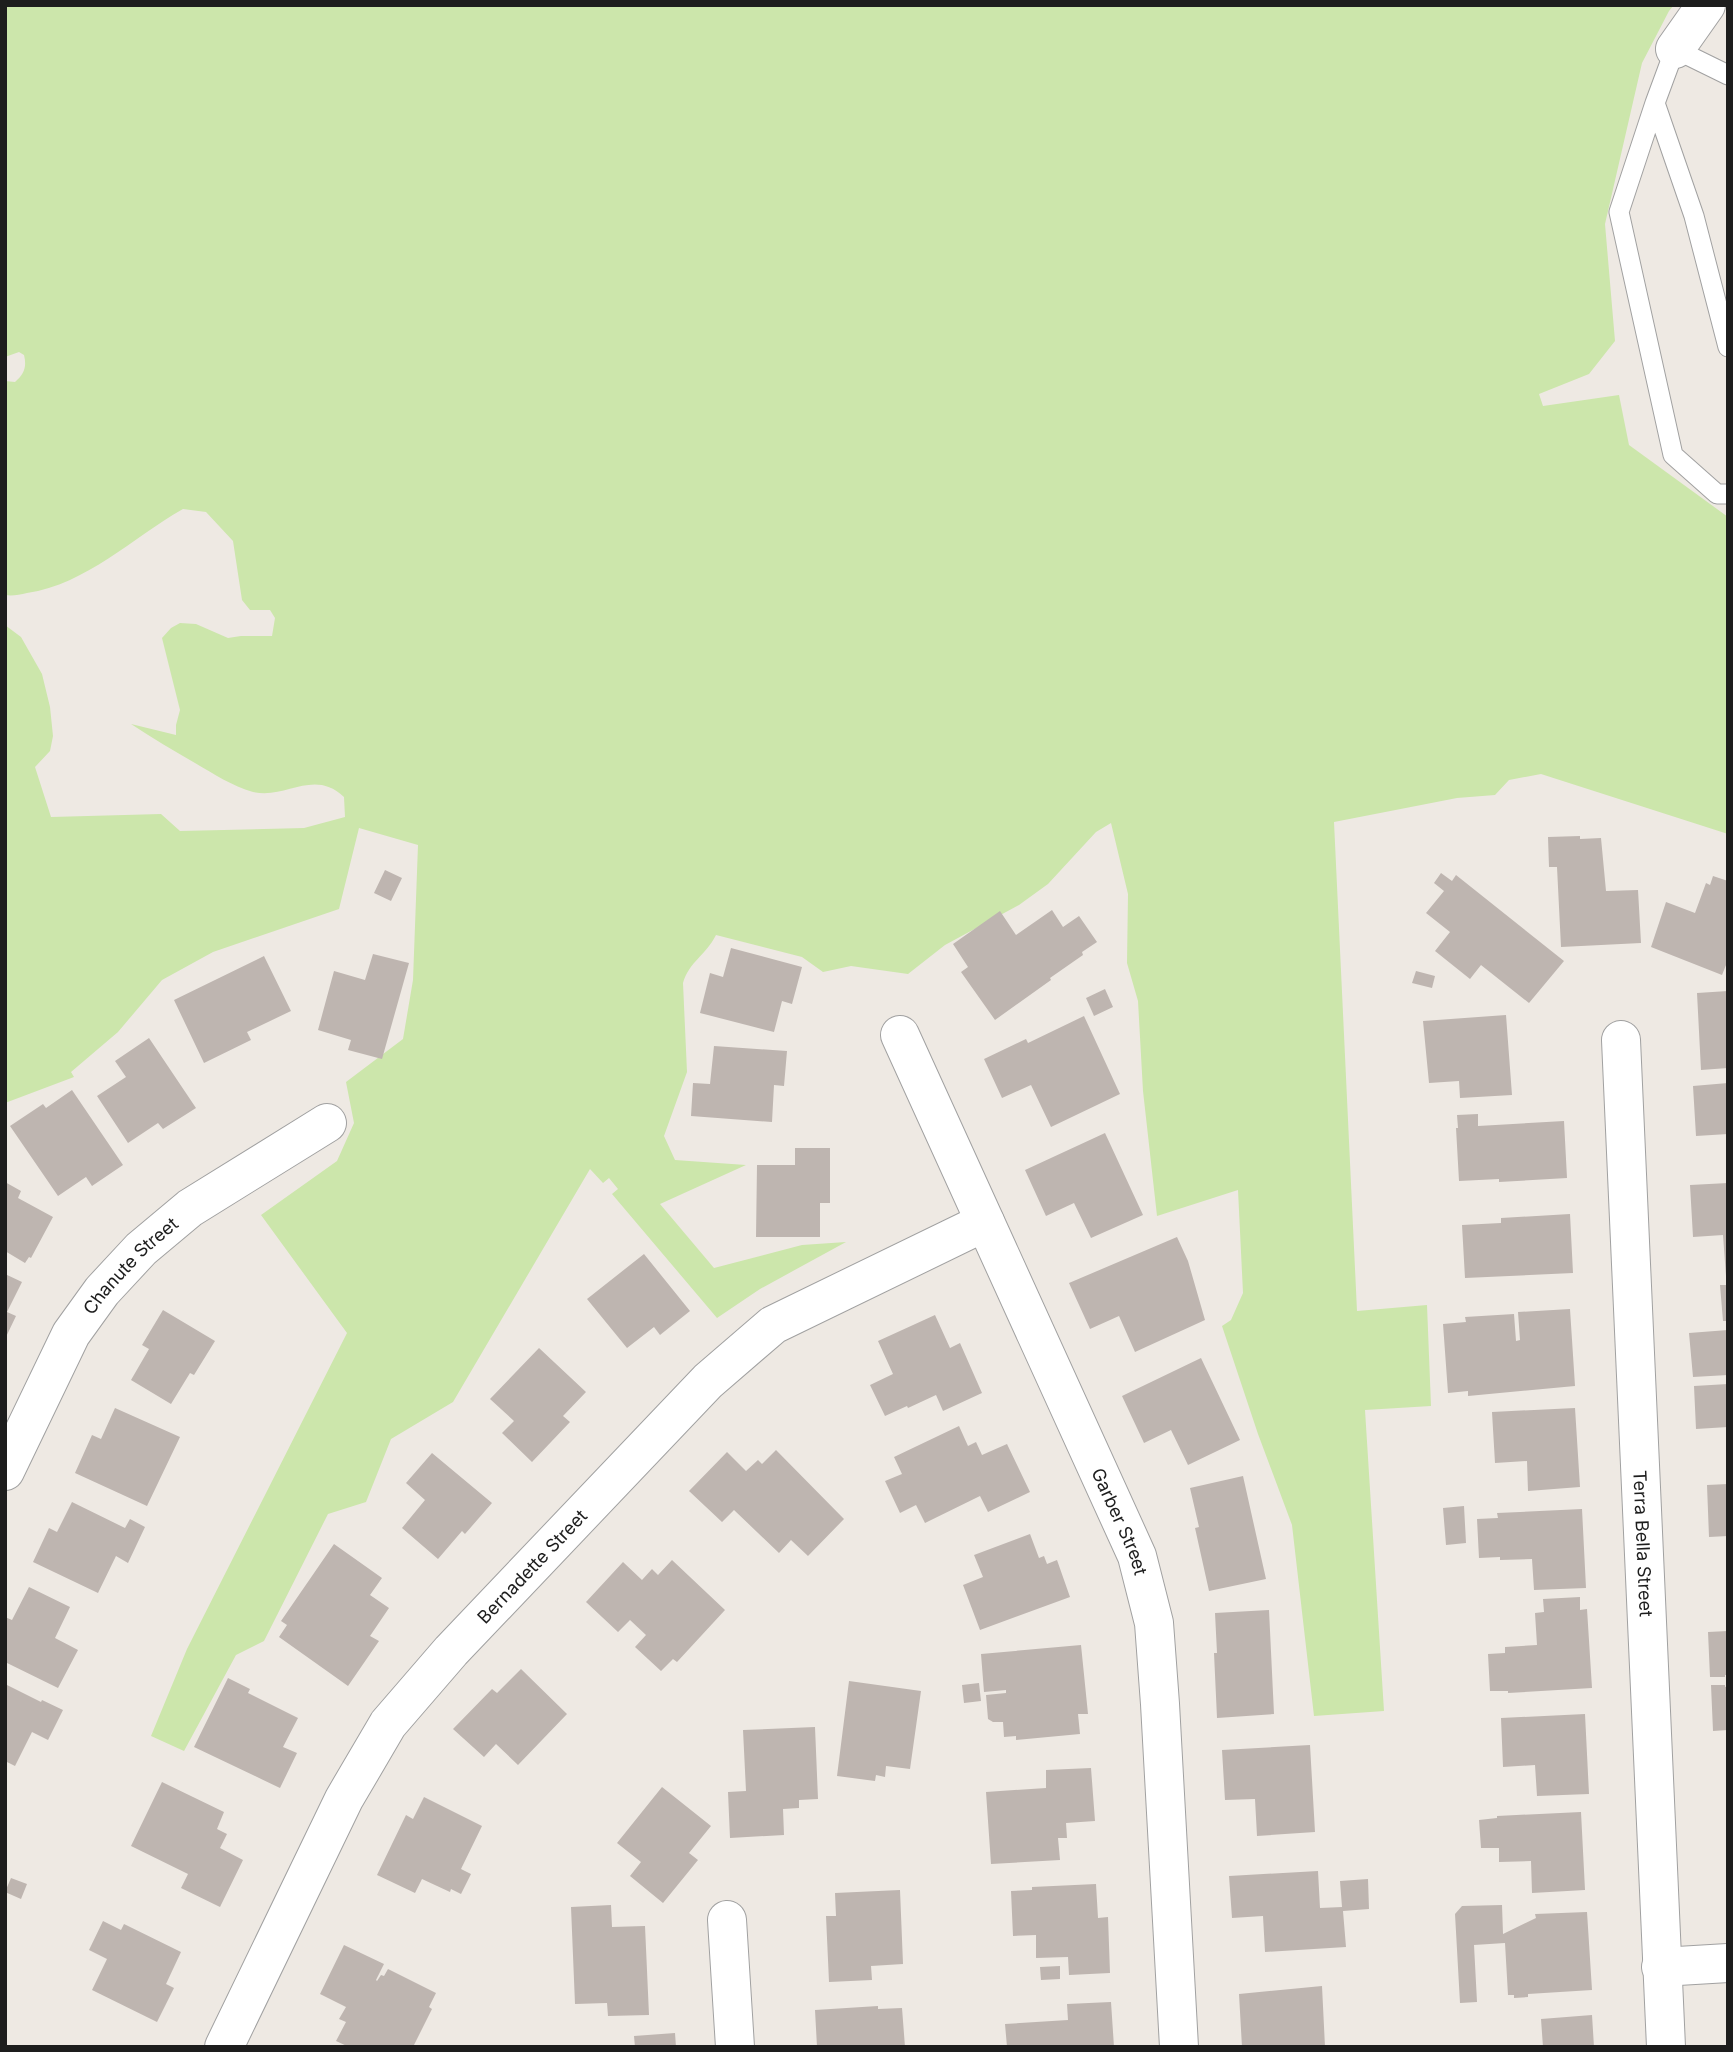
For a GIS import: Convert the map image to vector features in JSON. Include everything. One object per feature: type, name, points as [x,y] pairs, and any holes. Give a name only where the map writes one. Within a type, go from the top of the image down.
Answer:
[{"type":"street","points":[[1675,49],[1706,5]]},
{"type":"street","name":"Garber Street","points":[[900,1035],[1137,1556],[1154,1623],[1180,2047]]},
{"type":"street","name":"Terra Bella Street","points":[[1621,1040],[1666,2047]]},
{"type":"street","name":"Chanute Street","points":[[5,1471],[71,1334],[109,1283],[141,1249],[190,1208],[327,1123]]},
{"type":"street","name":"Bernadette Street","points":[[224,2047],[344,1799],[388,1724],[451,1651],[708,1381],[773,1325],[985,1222]]},
{"type":"street","points":[[727,1920],[735,2047]]},
{"type":"street","points":[[1661,1967],[1728,1963]]},
{"type":"lane","points":[[1728,75],[1675,49],[1619,212],[1673,455],[1717,494],[1728,494]]},
{"type":"lane","points":[[1655,103],[1693,216],[1728,346]]},
{"type":"green space","points":[[5,5],[1674,5],[1642,63],[1605,224],[1615,341],[1589,374],[1539,394],[1543,406],[1619,395],[1629,445],[1728,517],[1728,834],[1541,774],[1509,780],[1495,795],[1457,798],[1334,822],[1357,1311],[1427,1305],[1431,1406],[1365,1410],[1384,1711],[1314,1716],[1292,1525],[1222,1326],[1231,1320],[1243,1293],[1238,1190],[1157,1216],[1143,1091],[1138,1001],[1127,963],[1128,894],[1111,823],[1096,832],[1048,884],[1019,905],[945,945],[908,974],[851,966],[823,972],[802,957],[716,935],[689,969],[683,983],[687,1072],[664,1136],[675,1160],[746,1165],[660,1204],[714,1268],[802,1245],[846,1242],[760,1289],[717,1318],[612,1194],[618,1189],[609,1178],[603,1183],[590,1169],[453,1402],[391,1439],[366,1502],[328,1514],[264,1641],[236,1655],[184,1751],[151,1736],[187,1649],[347,1333],[261,1215],[337,1161],[354,1123],[346,1082],[403,1039],[413,980],[418,845],[359,828],[339,909],[213,952],[162,980],[118,1032],[71,1072],[74,1077],[5,1103],[5,625],[21,637],[42,674],[50,707],[53,736],[50,751],[35,767],[51,817],[161,814],[180,831],[304,828],[345,817],[344,797],[333,789],[310,785],[277,792],[253,792],[216,775],[131,724],[176,735],[180,710],[162,638],[171,628],[180,623],[196,624],[228,638],[272,636],[275,618],[270,610],[250,610],[242,600],[233,541],[206,512],[183,509],[70,580],[24,594],[5,595],[5,381],[15,382],[23,373],[25,363],[24,355],[19,352],[5,357]]},
{"type":"building","points":[[1580,836],[1580,839],[1601,838],[1606,891],[1638,890],[1641,943],[1561,947],[1557,867],[1549,867],[1548,837]]},
{"type":"building","points":[[385,870],[402,878],[391,901],[374,893]]},
{"type":"building","points":[[1441,873],[1452,881],[1456,875],[1564,961],[1529,1003],[1481,965],[1470,979],[1435,951],[1450,932],[1426,913],[1444,891],[1434,883]]},
{"type":"building","points":[[1713,876],[1728,881],[1728,960],[1722,975],[1651,947],[1666,902],[1695,913],[1706,883],[1710,885]]},
{"type":"building","points":[[1052,910],[1063,927],[1079,916],[1097,942],[1050,978],[1051,980],[995,1020],[961,972],[968,967],[953,944],[1000,911],[1016,935]]},
{"type":"building","points":[[731,948],[802,967],[792,1004],[782,1001],[774,1032],[700,1013],[710,973],[723,977]]},
{"type":"building","points":[[373,954],[409,963],[382,1059],[348,1050],[351,1040],[318,1030],[334,971],[365,980]]},
{"type":"building","points":[[264,956],[291,1011],[247,1032],[251,1040],[204,1063],[174,1000]]},
{"type":"building","points":[[1416,971],[1435,976],[1432,988],[1412,983]]},
{"type":"building","points":[[1105,989],[1113,1007],[1094,1016],[1086,998]]},
{"type":"building","points":[[1728,991],[1728,1068],[1701,1070],[1697,993]]},
{"type":"building","points":[[1506,1015],[1512,1095],[1460,1098],[1459,1081],[1429,1083],[1423,1021]]},
{"type":"building","points":[[1084,1016],[1120,1094],[1051,1127],[1031,1085],[1002,1098],[984,1059],[1026,1039],[1028,1043]]},
{"type":"building","points":[[149,1038],[196,1108],[163,1129],[158,1123],[128,1143],[97,1096],[126,1077],[115,1061]]},
{"type":"building","points":[[714,1046],[787,1051],[784,1086],[774,1085],[772,1122],[691,1116],[693,1083],[710,1084]]},
{"type":"building","points":[[1728,1083],[1728,1134],[1696,1136],[1693,1086]]},
{"type":"building","points":[[72,1090],[123,1165],[92,1186],[86,1177],[58,1196],[10,1126],[43,1104],[46,1108]]},
{"type":"building","points":[[1478,1114],[1478,1126],[1564,1121],[1567,1178],[1499,1182],[1499,1179],[1459,1181],[1457,1115]]},
{"type":"building","points":[[1105,1133],[1143,1215],[1091,1238],[1074,1203],[1046,1216],[1025,1170]]},
{"type":"building","points":[[795,1148],[830,1148],[830,1203],[820,1203],[820,1237],[756,1237],[757,1165],[795,1165]]},
{"type":"building","points":[[5,1182],[21,1191],[18,1198],[53,1217],[31,1258],[25,1263],[5,1251]]},
{"type":"building","points":[[1728,1183],[1726,1276],[1723,1235],[1693,1237],[1690,1185]]},
{"type":"building","points":[[1570,1214],[1573,1273],[1465,1278],[1462,1225],[1501,1223],[1501,1218]]},
{"type":"building","points":[[1177,1237],[1188,1261],[1205,1320],[1135,1352],[1119,1316],[1090,1329],[1069,1283]]},
{"type":"building","points":[[644,1254],[690,1311],[660,1335],[654,1327],[627,1348],[587,1299]]},
{"type":"building","points":[[5,1274],[22,1282],[7,1312],[16,1316],[5,1339]]},
{"type":"building","points":[[1720,1285],[1728,1285],[1728,1321],[1723,1321]]},
{"type":"building","points":[[1570,1309],[1575,1386],[1468,1396],[1468,1391],[1448,1393],[1443,1324],[1466,1322],[1465,1317],[1514,1314],[1516,1341],[1520,1340],[1518,1312]]},
{"type":"building","points":[[163,1310],[215,1341],[194,1375],[190,1373],[171,1404],[131,1380],[149,1349],[142,1345]]},
{"type":"building","points":[[935,1315],[950,1348],[960,1343],[982,1393],[943,1411],[936,1395],[885,1416],[870,1385],[893,1374],[878,1341]]},
{"type":"building","points":[[1728,1330],[1728,1375],[1693,1377],[1689,1333]]},
{"type":"building","points":[[539,1348],[586,1392],[563,1416],[570,1422],[532,1462],[502,1433],[514,1421],[490,1399]]},
{"type":"building","points":[[1201,1358],[1240,1440],[1188,1465],[1171,1430],[1144,1443],[1122,1396]]},
{"type":"building","points":[[1728,1384],[1728,1427],[1696,1429],[1694,1386]]},
{"type":"building","points":[[115,1408],[180,1437],[147,1506],[75,1473],[92,1435],[101,1439]]},
{"type":"building","points":[[1575,1408],[1580,1487],[1528,1491],[1527,1461],[1495,1463],[1492,1412]]},
{"type":"building","points":[[959,1426],[968,1446],[976,1442],[982,1455],[1007,1444],[1030,1492],[988,1512],[980,1496],[925,1523],[916,1505],[900,1513],[885,1481],[902,1474],[894,1457]]},
{"type":"building","points":[[776,1450],[844,1519],[808,1556],[791,1540],[779,1553],[734,1510],[722,1522],[689,1491],[727,1452],[746,1471],[758,1460],[762,1464]]},
{"type":"building","points":[[432,1453],[492,1503],[465,1534],[462,1531],[438,1559],[402,1528],[425,1500],[406,1483]]},
{"type":"building","points":[[1243,1476],[1266,1579],[1209,1591],[1195,1528],[1199,1527],[1190,1488]]},
{"type":"building","points":[[1728,1484],[1728,1536],[1709,1537],[1707,1485]]},
{"type":"building","points":[[72,1502],[125,1528],[130,1519],[145,1527],[128,1563],[116,1556],[98,1593],[33,1562],[49,1528],[57,1532]]},
{"type":"building","points":[[1464,1506],[1466,1543],[1446,1545],[1443,1508]]},
{"type":"building","points":[[1582,1509],[1586,1588],[1534,1590],[1532,1559],[1479,1558],[1477,1519],[1498,1518],[1497,1513]]},
{"type":"building","points":[[1030,1534],[1039,1558],[1044,1556],[1047,1564],[1057,1560],[1070,1597],[980,1630],[963,1585],[983,1577],[974,1555]]},
{"type":"building","points":[[334,1544],[382,1578],[370,1595],[389,1608],[370,1636],[379,1641],[348,1686],[279,1637],[287,1625],[281,1621]]},
{"type":"building","points":[[672,1560],[725,1610],[677,1662],[673,1659],[661,1671],[635,1647],[646,1635],[630,1620],[618,1632],[586,1602],[623,1562],[642,1580],[652,1569],[658,1575]]},
{"type":"building","points":[[29,1587],[70,1607],[55,1638],[78,1650],[58,1688],[5,1662],[5,1617],[12,1620]]},
{"type":"building","points":[[1580,1597],[1580,1610],[1587,1609],[1592,1688],[1508,1693],[1490,1691],[1488,1654],[1505,1653],[1505,1647],[1537,1645],[1535,1613],[1544,1612],[1543,1599]]},
{"type":"building","points":[[1269,1610],[1274,1714],[1217,1718],[1215,1613]]},
{"type":"building","points":[[1728,1631],[1728,1675],[1710,1677],[1708,1632]]},
{"type":"building","points":[[1081,1645],[1088,1714],[1078,1714],[1080,1734],[1016,1740],[1016,1736],[1004,1737],[1003,1722],[988,1719],[986,1695],[1006,1693],[1006,1690],[984,1692],[981,1654]]},
{"type":"building","points":[[521,1669],[567,1714],[518,1765],[496,1744],[484,1757],[453,1729],[492,1689],[497,1693]]},
{"type":"building","points":[[228,1678],[250,1689],[248,1693],[298,1718],[283,1747],[297,1753],[280,1788],[194,1747]]},
{"type":"building","points":[[849,1681],[921,1691],[910,1769],[886,1766],[885,1777],[876,1775],[875,1781],[837,1776]]},
{"type":"building","points":[[979,1683],[981,1701],[964,1703],[962,1685]]},
{"type":"building","points":[[5,1684],[63,1710],[48,1740],[32,1732],[15,1766],[5,1761]]},
{"type":"building","points":[[1711,1685],[1728,1686],[1728,1730],[1713,1731]]},
{"type":"building","points":[[1585,1714],[1589,1794],[1537,1796],[1535,1765],[1503,1767],[1501,1718]]},
{"type":"building","points":[[815,1727],[818,1799],[799,1800],[799,1808],[783,1809],[784,1835],[730,1838],[728,1792],[746,1791],[743,1730]]},
{"type":"building","points":[[1310,1745],[1315,1832],[1257,1836],[1255,1799],[1225,1800],[1222,1750]]},
{"type":"building","points":[[1091,1768],[1095,1821],[1066,1823],[1067,1838],[1058,1838],[1060,1860],[991,1864],[986,1792],[1046,1788],[1046,1770]]},
{"type":"building","points":[[162,1782],[224,1812],[217,1829],[227,1834],[220,1848],[243,1860],[220,1907],[181,1888],[188,1874],[131,1846]]},
{"type":"building","points":[[662,1787],[711,1826],[689,1853],[698,1860],[663,1903],[630,1876],[641,1862],[617,1843]]},
{"type":"building","points":[[424,1797],[482,1826],[461,1869],[471,1874],[461,1894],[422,1879],[415,1893],[377,1875],[406,1815],[413,1819]]},
{"type":"building","points":[[1581,1812],[1585,1890],[1532,1893],[1531,1861],[1499,1862],[1499,1848],[1481,1848],[1479,1820],[1497,1816]]},
{"type":"building","points":[[1318,1871],[1320,1908],[1342,1907],[1340,1881],[1368,1879],[1369,1909],[1343,1911],[1346,1947],[1265,1952],[1263,1916],[1232,1918],[1229,1876]]},
{"type":"building","points":[[11,1878],[27,1884],[21,1899],[5,1892]]},
{"type":"building","points":[[1096,1884],[1098,1918],[1108,1917],[1110,1973],[1069,1975],[1068,1957],[1036,1958],[1036,1935],[1013,1936],[1011,1891],[1032,1890],[1032,1887]]},
{"type":"building","points":[[900,1890],[903,1964],[871,1966],[872,1980],[829,1982],[826,1916],[836,1916],[835,1893]]},
{"type":"building","points":[[611,1905],[612,1927],[645,1926],[649,2015],[608,2016],[607,2003],[575,2004],[571,1907]]},
{"type":"building","points":[[1502,1905],[1503,1934],[1536,1918],[1535,1914],[1587,1912],[1592,1990],[1528,1994],[1528,1997],[1514,1998],[1514,1995],[1508,1995],[1505,1943],[1474,1945],[1477,2002],[1460,2003],[1455,1914],[1462,1906]]},
{"type":"building","points":[[103,1921],[121,1930],[124,1924],[181,1952],[166,1984],[174,1988],[157,2022],[92,1990],[107,1959],[89,1950]]},
{"type":"building","points":[[344,1945],[384,1964],[377,1981],[388,1969],[436,1993],[429,2007],[432,2009],[413,2047],[349,2047],[336,2041],[346,2022],[339,2019],[346,2007],[320,1994]]},
{"type":"building","points":[[1060,1966],[1060,1979],[1041,1980],[1040,1967]]},
{"type":"building","points":[[1322,1986],[1325,2047],[1242,2047],[1239,1994]]},
{"type":"building","points":[[1111,2002],[1114,2047],[1007,2047],[1005,2024],[1068,2020],[1067,2004]]},
{"type":"building","points":[[878,2006],[878,2009],[902,2008],[905,2047],[817,2047],[815,2010]]},
{"type":"building","points":[[1592,2015],[1594,2047],[1543,2047],[1541,2019]]},
{"type":"building","points":[[675,2033],[676,2047],[635,2047],[634,2036]]}]
